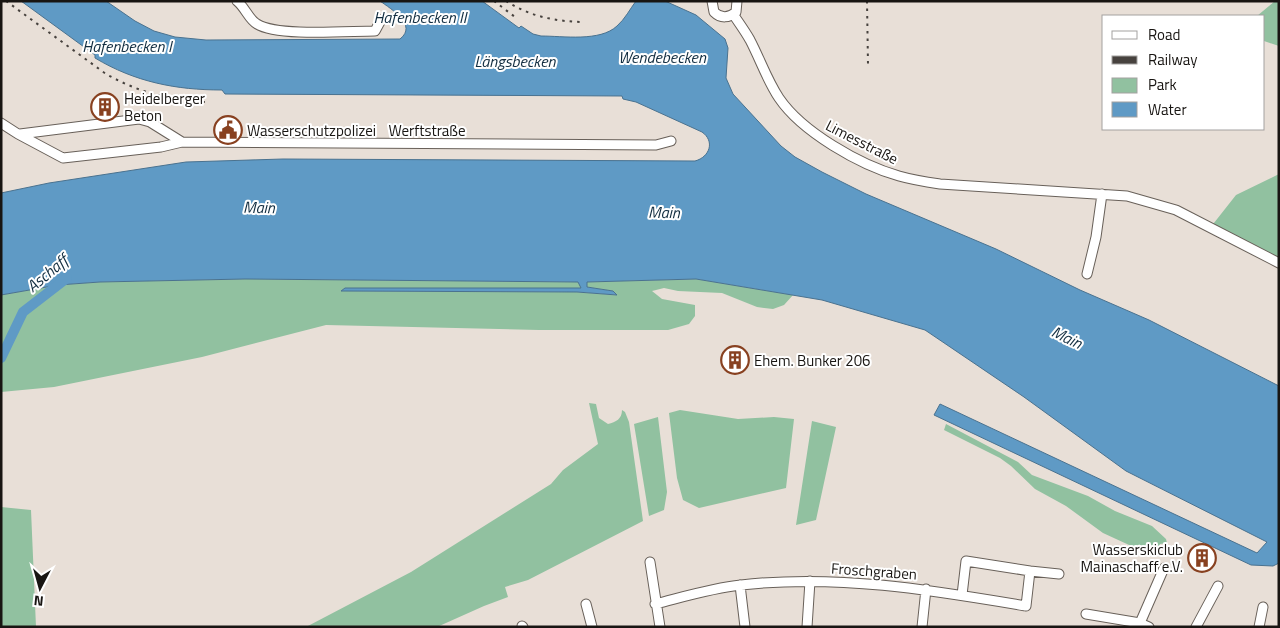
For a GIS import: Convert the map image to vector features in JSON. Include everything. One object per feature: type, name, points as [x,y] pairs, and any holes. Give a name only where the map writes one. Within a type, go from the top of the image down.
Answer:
[{"type":"street","points":[[237,1],[243,6],[255,24],[277,32],[375,31],[382,20]]},
{"type":"street","points":[[712,1],[712,8],[717,15],[725,17],[733,14],[737,8],[737,1]]},
{"type":"street","name":"Limesstraße","points":[[733,14],[750,41],[780,98],[794,116],[820,138],[852,155],[898,176],[933,183],[1127,196],[1176,210],[1279,264]]},
{"type":"street","points":[[18,134],[26,135],[139,119],[150,122],[182,142]]},
{"type":"street","name":"Werftstraße","points":[[1,123],[63,158],[161,147],[182,142],[656,145],[671,141]]},
{"type":"street","points":[[1087,274],[1096,236],[1102,194]]},
{"type":"street","points":[[962,595],[966,561],[1059,574]]},
{"type":"street","points":[[650,562],[660,627]]},
{"type":"street","points":[[1086,614],[1144,625],[1164,568]]},
{"type":"street","name":"Froschgraben","points":[[655,604],[740,585],[810,581],[857,582],[962,595],[1026,606],[1030,571]]},
{"type":"street","points":[[807,627],[810,581]]},
{"type":"street","points":[[740,585],[745,627]]},
{"type":"street","points":[[1196,627],[1218,586]]},
{"type":"street","points":[[922,627],[926,590]]},
{"type":"street","points":[[586,604],[592,627]]},
{"type":"street","points":[[1259,627],[1262,607]]},
{"type":"green space","points":[[1275,1],[1279,1],[1279,46],[1265,41],[1265,15],[1258,15]]},
{"type":"green space","points":[[1279,174],[1279,263],[1210,228],[1236,195]]},
{"type":"green space","points":[[245,279],[578,282],[582,288],[345,288],[342,291],[577,292],[616,295],[613,291],[587,287],[587,282],[696,279],[793,295],[784,305],[773,309],[757,307],[722,293],[678,291],[664,288],[652,291],[662,299],[695,305],[695,316],[689,324],[668,330],[539,330],[326,325],[202,357],[54,387],[1,392],[1,295],[58,285],[100,282]]},
{"type":"green space","points":[[589,403],[596,404],[599,418],[608,424],[618,420],[622,410],[625,412],[629,422],[643,521],[528,580],[505,587],[508,597],[437,627],[306,627],[411,572],[551,484],[563,470],[598,444]]},
{"type":"green space","points":[[680,410],[738,419],[774,417],[794,419],[786,488],[699,508],[683,500],[677,478],[669,413]]},
{"type":"green space","points":[[658,417],[667,492],[664,510],[649,516],[634,424]]},
{"type":"green space","points":[[812,421],[836,427],[816,520],[796,525]]},
{"type":"green space","points":[[946,424],[1018,462],[1032,475],[1088,496],[1115,511],[1152,526],[1166,539],[1167,543],[1160,544],[1156,554],[1153,556],[1103,533],[1066,506],[1035,489],[1000,458],[944,430]]},
{"type":"green space","points":[[1,507],[31,510],[36,627],[1,627]]},
{"type":"water","points":[[21,1],[106,1],[135,21],[154,31],[175,37],[206,40],[400,39],[405,34],[406,28],[404,23],[396,13],[380,1],[482,1],[519,28],[521,26],[533,34],[581,37],[610,31],[625,17],[636,1],[665,1],[696,15],[725,39],[728,48],[726,78],[733,94],[781,146],[795,157],[866,194],[996,249],[1080,290],[1149,320],[1279,386],[1279,563],[1273,566],[1251,565],[934,415],[940,404],[1257,553],[1267,542],[1126,471],[1024,397],[925,330],[822,300],[696,279],[587,282],[587,287],[613,291],[617,295],[577,292],[341,291],[345,288],[581,288],[578,282],[245,279],[100,282],[58,285],[1,295],[1,193],[49,183],[186,162],[283,159],[695,161],[704,156],[709,148],[708,140],[702,132],[636,102],[623,99],[622,96],[225,94],[222,90],[205,90],[156,83],[125,73],[95,58],[95,55]]},
{"type":"waterway","name":"Aschaff","points":[[1,358],[23,312],[67,278]]},
{"type":"railway","points":[[6,1],[106,74],[143,91],[181,100],[207,102]]},
{"type":"railway","points":[[494,1],[515,17]]},
{"type":"railway","points":[[506,1],[542,17],[580,22]]},
{"type":"railway","points":[[867,1],[868,65]]},
{"type":"place","name":"Heidelberger Beton","points":[[105,107]]},
{"type":"place","name":"Wasserschutzpolizei","points":[[228,130]]},
{"type":"place","name":"Ehem. Bunker 206","points":[[735,360]]},
{"type":"place","name":"Wasserskiclub Mainaschaff e.V.","points":[[1202,558]]},
{"type":"water label","name":"Hafenbecken II","points":[[420,17]]},
{"type":"water label","name":"Hafenbecken I","points":[[127,46]]},
{"type":"water label","name":"Wendebecken","points":[[662,57]]},
{"type":"water label","name":"Längsbecken","points":[[515,61]]},
{"type":"water label","name":"Main","points":[[259,207]]},
{"type":"water label","name":"Main","points":[[664,212]]},
{"type":"water label","name":"Main","points":[[1067,337]]}]
